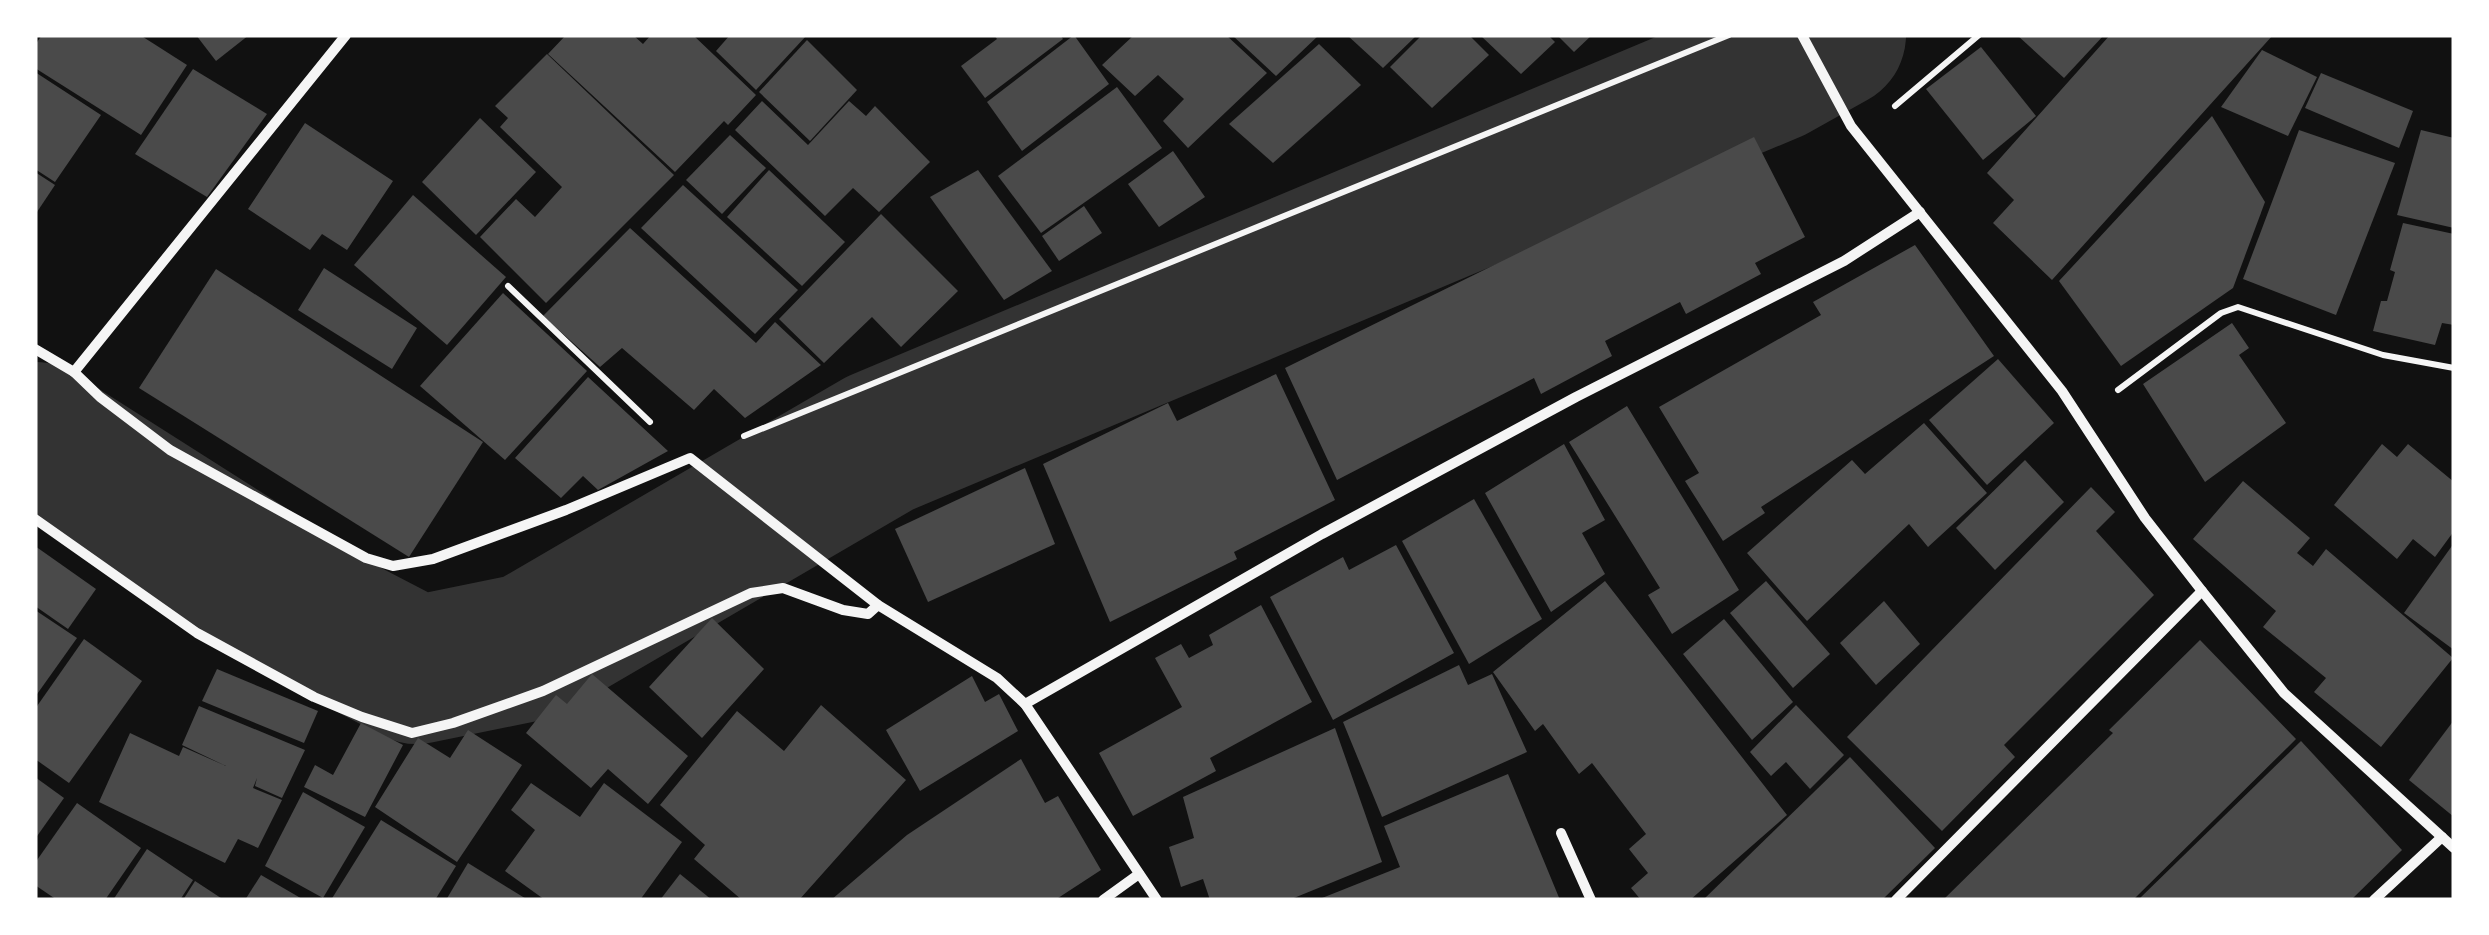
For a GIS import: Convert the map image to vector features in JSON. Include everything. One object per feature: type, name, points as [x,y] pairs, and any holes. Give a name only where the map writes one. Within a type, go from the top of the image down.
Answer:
[{"type":"street","points":[[74,372],[346,35]]},
{"type":"street","points":[[1802,35],[1856,130],[2081,418],[2145,518],[2284,693],[2454,848]]},
{"type":"street","points":[[1025,704],[1322,534],[1559,406],[1844,261],[1920,212]]},
{"type":"street","points":[[35,350],[74,372],[170,450],[366,558],[393,566],[433,559],[566,510],[690,458],[878,605],[997,678],[1025,704],[1157,900]]},
{"type":"street","points":[[35,519],[197,633],[314,697],[412,732],[453,723],[544,691],[750,593],[783,588],[843,610],[868,614],[878,605]]},
{"type":"street","points":[[1896,900],[2202,590]]},
{"type":"street","points":[[1560,834],[1591,900]]},
{"type":"street","points":[[2374,900],[2442,837]]},
{"type":"street","points":[[1103,900],[1139,874]]},
{"type":"path","points":[[508,286],[690,458],[1729,35]]},
{"type":"path","points":[[1856,130],[1980,35]]},
{"type":"path","points":[[2081,418],[2220,313],[2238,307],[2383,354],[2454,368]]},
{"type":"building","points":[[42,35],[140,35],[187,65],[141,135],[35,68],[35,45]]},
{"type":"building","points":[[196,35],[249,35],[216,61]]},
{"type":"building","points":[[566,35],[633,35],[643,44],[651,35],[693,35],[756,95],[728,125],[724,121],[675,172],[548,54]]},
{"type":"building","points":[[730,35],[807,35],[756,90],[716,51]]},
{"type":"building","points":[[994,35],[1060,35],[1063,39],[985,98],[961,66],[997,39]]},
{"type":"building","points":[[1074,35],[1109,84],[1022,151],[987,102]]},
{"type":"building","points":[[1134,35],[1226,35],[1267,73],[1188,148],[1163,121],[1184,99],[1158,75],[1135,96],[1102,65]]},
{"type":"building","points":[[1232,35],[1319,35],[1276,76]]},
{"type":"building","points":[[1347,35],[1417,35],[1383,68]]},
{"type":"building","points":[[1422,35],[1469,35],[1489,55],[1432,108],[1390,67]]},
{"type":"building","points":[[1480,35],[1548,35],[1555,42],[1521,74]]},
{"type":"building","points":[[1557,35],[1592,35],[1574,52]]},
{"type":"building","points":[[2017,35],[2104,35],[2064,78]]},
{"type":"building","points":[[2110,35],[2273,35],[2052,280],[1993,223],[2014,200],[1987,173]]},
{"type":"building","points":[[807,40],[857,90],[810,141],[759,92]]},
{"type":"building","points":[[1319,44],[1361,85],[1273,163],[1229,124]]},
{"type":"building","points":[[1981,47],[2036,116],[1983,160],[1926,89]]},
{"type":"building","points":[[2262,50],[2317,77],[2288,136],[2221,107]]},
{"type":"building","points":[[547,54],[674,175],[546,303],[480,237],[516,199],[535,217],[562,187],[500,127],[508,118],[495,106]]},
{"type":"building","points":[[193,69],[267,114],[207,197],[135,154]]},
{"type":"building","points":[[35,72],[101,115],[55,182],[35,169]]},
{"type":"building","points":[[2321,73],[2413,111],[2399,148],[2305,108]]},
{"type":"building","points":[[1117,87],[1162,148],[1041,233],[998,176]]},
{"type":"building","points":[[762,101],[808,145],[849,101],[866,116],[875,106],[930,162],[879,212],[853,188],[825,216],[735,130]]},
{"type":"building","points":[[2212,116],[2265,202],[2233,288],[2121,366],[2059,281]]},
{"type":"building","points":[[480,118],[536,172],[476,235],[422,182]]},
{"type":"building","points":[[305,123],[393,181],[347,250],[322,234],[310,250],[248,209]]},
{"type":"building","points":[[2299,130],[2395,163],[2336,315],[2243,279]]},
{"type":"building","points":[[2421,130],[2454,138],[2454,228],[2397,215]]},
{"type":"building","points":[[730,135],[766,168],[722,214],[686,180]]},
{"type":"building","points":[[1754,137],[1805,237],[1755,263],[1761,274],[1686,314],[1680,302],[1605,341],[1612,356],[1541,394],[1534,378],[1337,480],[1285,368]]},
{"type":"building","points":[[1173,151],[1205,197],[1159,227],[1128,184]]},
{"type":"building","points":[[769,170],[845,242],[802,286],[727,217]]},
{"type":"building","points":[[978,170],[1052,271],[1004,300],[930,197]]},
{"type":"building","points":[[35,172],[55,185],[35,215]]},
{"type":"building","points":[[683,185],[798,290],[755,334],[641,228]]},
{"type":"building","points":[[413,195],[506,277],[447,345],[354,265]]},
{"type":"building","points":[[1084,206],[1102,233],[1059,261],[1042,236]]},
{"type":"building","points":[[881,214],[958,291],[901,347],[872,317],[824,363],[779,319]]},
{"type":"building","points":[[2403,223],[2454,234],[2454,325],[2442,323],[2435,345],[2373,331],[2381,301],[2387,301],[2395,272],[2390,270]]},
{"type":"building","points":[[630,228],[756,343],[775,322],[821,365],[745,418],[714,389],[694,410],[622,348],[600,367],[543,316]]},
{"type":"building","points":[[1915,245],[1994,356],[1761,507],[1765,513],[1723,541],[1685,481],[1699,473],[1659,407],[1821,315],[1813,302]]},
{"type":"building","points":[[324,268],[417,328],[392,369],[298,310]]},
{"type":"building","points":[[216,269],[483,442],[409,557],[139,388]]},
{"type":"building","points":[[503,293],[587,371],[505,460],[420,386]]},
{"type":"building","points":[[2232,323],[2249,348],[2239,355],[2286,423],[2205,482],[2143,384]]},
{"type":"building","points":[[1998,359],[2054,423],[1987,485],[1929,420]]},
{"type":"building","points":[[1276,374],[1335,500],[1234,552],[1237,559],[1110,622],[1043,464],[1168,403],[1177,421]]},
{"type":"building","points":[[588,377],[668,451],[598,490],[583,476],[561,498],[515,458]]},
{"type":"building","points":[[1627,406],[1739,590],[1672,634],[1648,595],[1660,588],[1569,442]]},
{"type":"building","points":[[1924,423],[1987,493],[1928,547],[1909,524],[1807,621],[1747,553],[1852,460],[1865,474]]},
{"type":"building","points":[[1564,444],[1605,520],[1582,533],[1605,574],[1551,612],[1485,493]]},
{"type":"building","points":[[2382,444],[2397,457],[2408,444],[2454,482],[2454,531],[2435,557],[2413,539],[2397,559],[2334,505]]},
{"type":"building","points":[[2025,460],[2064,502],[1995,570],[1956,528]]},
{"type":"building","points":[[1025,468],[1055,544],[928,602],[895,529]]},
{"type":"building","points":[[2243,481],[2310,538],[2297,553],[2313,566],[2326,549],[2453,658],[2381,747],[2314,692],[2326,678],[2263,627],[2276,611],[2193,539]]},
{"type":"building","points":[[2091,487],[2115,512],[2096,531],[2154,595],[2004,745],[2015,757],[1942,831],[1847,737]]},
{"type":"building","points":[[1474,499],[1542,619],[1469,664],[1402,541]]},
{"type":"building","points":[[2454,543],[2454,650],[2404,613]]},
{"type":"building","points":[[1396,545],[1454,653],[1333,720],[1270,597],[1343,557],[1349,570]]},
{"type":"building","points":[[35,546],[96,589],[68,629],[35,606]]},
{"type":"building","points":[[1605,581],[1787,815],[1690,900],[1641,900],[1631,888],[1648,873],[1629,849],[1646,834],[1592,763],[1579,774],[1543,724],[1535,731],[1493,672]]},
{"type":"building","points":[[1766,581],[1830,654],[1793,688],[1730,613]]},
{"type":"building","points":[[1884,601],[1920,644],[1876,685],[1840,643]]},
{"type":"building","points":[[1261,605],[1312,702],[1210,758],[1216,771],[1133,816],[1099,753],[1182,707],[1155,658],[1181,644],[1189,658],[1213,645],[1209,635]]},
{"type":"building","points":[[35,610],[77,638],[35,697]]},
{"type":"building","points":[[712,618],[764,669],[702,738],[649,687]]},
{"type":"building","points":[[1724,619],[1793,702],[1752,740],[1683,654]]},
{"type":"building","points":[[84,639],[142,681],[69,783],[35,759],[35,709]]},
{"type":"building","points":[[2200,640],[2296,739],[2133,900],[1943,900],[2113,733],[2109,730]]},
{"type":"building","points":[[1459,665],[1468,685],[1492,674],[1527,752],[1382,817],[1343,722]]},
{"type":"building","points":[[217,669],[318,711],[304,743],[202,701]]},
{"type":"building","points":[[592,674],[688,756],[648,804],[608,769],[591,788],[526,733],[556,695],[567,704]]},
{"type":"building","points":[[972,676],[985,702],[999,694],[1018,731],[920,791],[886,730]]},
{"type":"building","points":[[821,705],[906,780],[799,900],[742,900],[694,859],[705,845],[660,805],[737,711],[784,751]]},
{"type":"building","points":[[1796,705],[1844,755],[1810,789],[1786,762],[1771,776],[1750,752]]},
{"type":"building","points":[[199,706],[305,750],[282,798],[255,786],[257,778],[253,788],[282,800],[258,848],[238,839],[225,863],[99,802],[130,733],[179,756],[183,747],[226,766],[182,745]]},
{"type":"building","points":[[2454,720],[2454,817],[2409,780]]},
{"type":"building","points":[[361,723],[403,745],[365,817],[304,787],[315,765],[333,775]]},
{"type":"building","points":[[1335,728],[1382,862],[1289,900],[1210,900],[1203,879],[1181,887],[1169,847],[1194,838],[1183,797]]},
{"type":"building","points":[[468,730],[522,765],[457,862],[375,807],[418,738],[450,758]]},
{"type":"building","points":[[2301,741],[2402,850],[2351,900],[2138,900]]},
{"type":"building","points":[[1850,757],[1935,848],[1882,900],[1703,900]]},
{"type":"building","points":[[1021,759],[1045,803],[1058,796],[1101,870],[1055,900],[831,900],[907,835]]},
{"type":"building","points":[[1508,774],[1560,900],[1317,900],[1400,867],[1384,826]]},
{"type":"building","points":[[35,777],[64,798],[35,839]]},
{"type":"building","points":[[531,783],[580,817],[604,783],[682,842],[640,900],[545,900],[505,871],[535,830],[511,810]]},
{"type":"building","points":[[303,792],[365,827],[323,898],[265,866]]},
{"type":"building","points":[[77,803],[141,848],[105,900],[57,900],[35,885],[35,863]]},
{"type":"building","points":[[381,820],[456,866],[435,900],[331,900]]},
{"type":"building","points":[[147,849],[193,880],[180,900],[113,900]]},
{"type":"building","points":[[468,863],[528,900],[446,900]]},
{"type":"building","points":[[680,874],[712,900],[660,900]]},
{"type":"building","points":[[261,875],[304,900],[245,900]]},
{"type":"building","points":[[195,881],[224,900],[183,900]]},
{"type":"waterway","points":[[35,436],[340,630],[417,670],[530,647],[880,443],[1773,68],[1832,35]]}]
